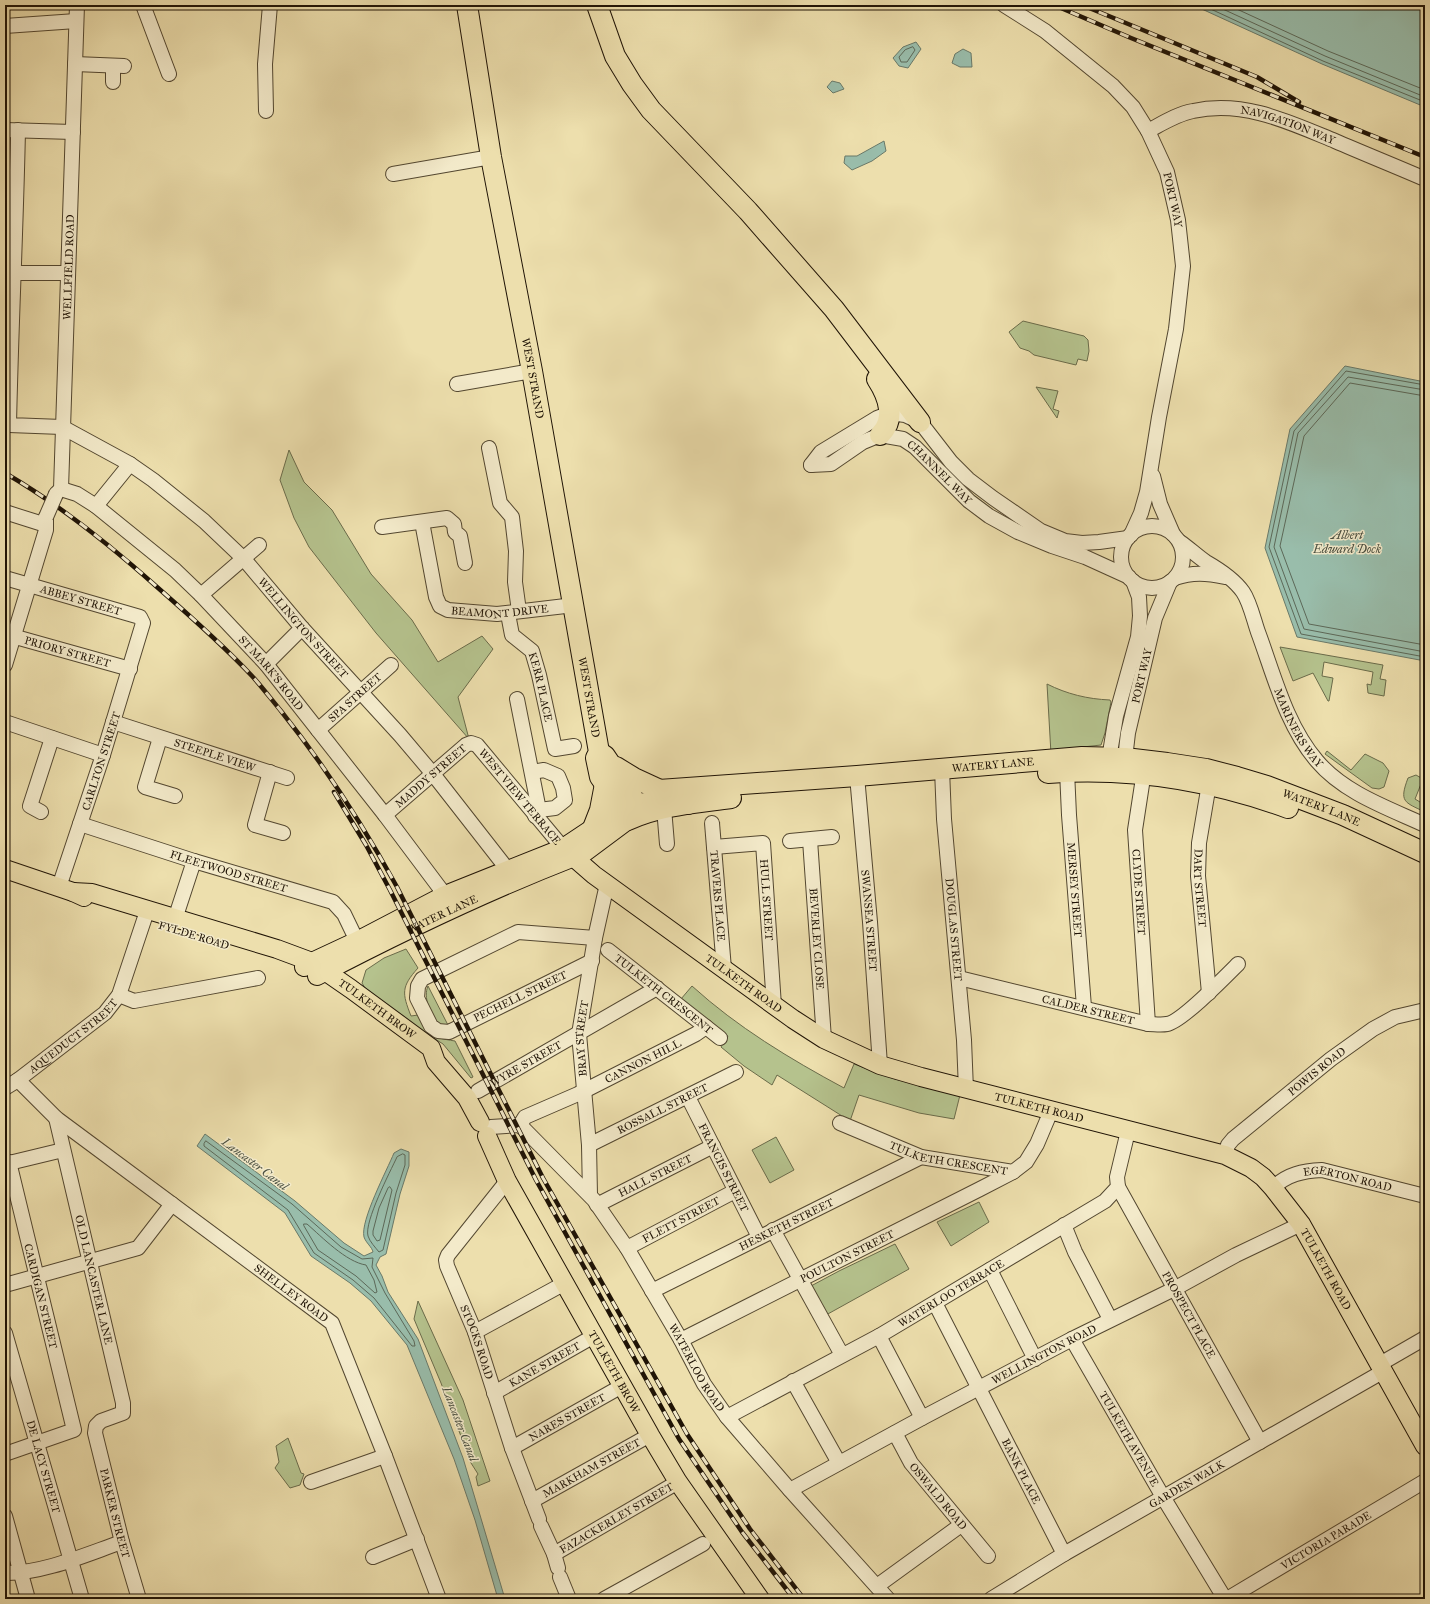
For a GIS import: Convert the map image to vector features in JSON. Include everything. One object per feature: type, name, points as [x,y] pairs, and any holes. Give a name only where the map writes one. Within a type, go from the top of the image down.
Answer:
[{"type":"highway","name":"WEST STRAND","points":[[467,5],[491,157],[604,759],[629,806]]},
{"type":"highway","points":[[597,5],[615,56],[632,84],[651,110],[748,211],[834,309],[920,422]]},
{"type":"highway","points":[[834,309],[886,394],[890,407],[890,413],[886,427],[880,435]]},
{"type":"highway","name":"WATERY LANE","points":[[943,775],[1082,757],[1116,765],[1206,769],[1266,786],[1343,815],[1425,853]]},
{"type":"highway","name":"WEST STRAND","points":[[604,759],[596,758],[600,777],[604,784],[629,806]]},
{"type":"highway","points":[[604,759],[634,778],[662,799]]},
{"type":"highway","name":"WATERY LANE","points":[[662,799],[709,807],[858,781],[943,775],[1067,771],[1116,765]]},
{"type":"highway","name":"WATERY LANE","points":[[1144,767],[1176,778],[1209,784],[1276,804],[1322,820],[1425,867]]},
{"type":"highway","points":[[593,828],[600,810],[604,784]]},
{"type":"highway","points":[[629,806],[673,798],[688,804]]},
{"type":"highway","name":"WATERY LANE","points":[[629,806],[662,799],[709,807]]},
{"type":"main road","name":"WATERY LANE","points":[[569,853],[593,828],[629,806]]},
{"type":"main road","name":"WATERY LANE","points":[[569,853],[584,852],[612,832],[629,806]]},
{"type":"main road","points":[[600,880],[596,864],[601,851],[612,832]]},
{"type":"main road","name":"WATER LANE","points":[[358,948],[445,895],[508,870],[569,853]]},
{"type":"main road","name":"WATER LANE","points":[[313,970],[358,948],[463,905],[554,865],[569,853]]},
{"type":"main road","name":"TULKETH ROAD","points":[[569,853],[600,880],[774,1006],[824,1039],[880,1065],[966,1090],[1225,1155],[1250,1168],[1273,1188],[1301,1224],[1425,1446]]},
{"type":"main road","points":[[554,865],[582,870],[600,880]]},
{"type":"main road","name":"FYLDE ROAD","points":[[5,869],[66,890],[95,903],[145,915],[313,970]]},
{"type":"main road","name":"FYLDE ROAD","points":[[145,915],[175,919],[277,949],[313,970]]},
{"type":"main road","points":[[351,989],[353,969],[358,948]]},
{"type":"main road","name":"TULKETH BROW","points":[[313,970],[351,989],[431,1048],[436,1062],[467,1098],[486,1128],[507,1181],[650,1435],[678,1482],[754,1596]]},
{"type":"main road","name":"TULKETH BROW","points":[[313,970],[354,1004],[420,1054],[436,1062]]},
{"type":"street","name":"WELLFIELD ROAD","points":[[5,665],[9,635],[28,585],[46,530],[46,521],[58,492],[62,427],[77,5]]},
{"type":"street","points":[[143,5],[168,74]]},
{"type":"street","points":[[266,111],[265,64],[270,5]]},
{"type":"street","name":"PORT WAY","points":[[1004,5],[1046,31],[1113,86],[1133,107],[1148,131],[1167,172],[1178,220],[1183,266],[1176,329],[1147,492],[1142,513],[1129,536]]},
{"type":"street","points":[[5,26],[76,21]]},
{"type":"street","points":[[75,64],[118,66],[113,82]]},
{"type":"street","name":"NAVIGATION WAY","points":[[1148,131],[1179,115],[1192,111],[1227,108],[1248,110],[1273,116],[1425,179]]},
{"type":"street","points":[[62,427],[9,425],[8,332],[14,273],[10,229],[12,130],[73,132]]},
{"type":"street","points":[[393,174],[491,157]]},
{"type":"street","points":[[14,273],[67,273]]},
{"type":"street","points":[[457,384],[532,371]]},
{"type":"street","points":[[880,435],[863,442],[831,464],[812,465],[822,452],[877,418],[890,413],[905,415],[920,422]]},
{"type":"street","name":"CHANNEL WAY","points":[[920,422],[951,462],[968,479],[1041,531],[1065,540],[1082,543],[1099,542],[1129,536]]},
{"type":"street","name":"WELLINGTON STREET","points":[[62,427],[130,464],[153,480],[204,521],[244,559],[302,628],[433,774],[508,870]]},
{"type":"street","name":"CHANNEL WAY","points":[[880,435],[903,439],[915,446],[969,501],[989,516],[1018,532],[1052,546],[1085,557],[1131,579]]},
{"type":"street","points":[[489,448],[500,503],[512,517],[516,551],[513,612]]},
{"type":"street","points":[[96,506],[130,464]]},
{"type":"street","name":"PORT WAY","points":[[1151,464],[1160,504],[1177,538]]},
{"type":"street","name":"ST MARK'S ROAD","points":[[58,492],[77,494],[96,506],[175,570],[201,596],[266,664],[385,815],[445,895]]},
{"type":"street","points":[[5,512],[46,521]]},
{"type":"street","points":[[382,527],[447,518],[454,524],[456,532],[460,536],[465,563]]},
{"type":"street","name":"BEAMONT DRIVE","points":[[422,522],[436,597],[440,606],[448,610],[497,614],[574,605]]},
{"type":"street","points":[[1172,580],[1180,571],[1183,562],[1183,552],[1177,538],[1164,528],[1154,526],[1144,527],[1129,536],[1123,547],[1121,556],[1122,565],[1131,579],[1142,586],[1151,588],[1159,587],[1186,574],[1202,573],[1230,578]]},
{"type":"street","name":"MARINERS WAY","points":[[1177,538],[1230,578],[1244,593],[1284,702],[1297,732],[1317,761],[1338,781],[1363,796],[1425,825]]},
{"type":"street","points":[[201,596],[259,545]]},
{"type":"street","name":"ABBEY STREET","points":[[5,578],[140,617],[143,623],[140,634]]},
{"type":"street","name":"PORT WAY","points":[[1116,765],[1116,716],[1138,637],[1140,616],[1140,597],[1131,579]]},
{"type":"street","name":"PORT WAY","points":[[1116,765],[1128,733],[1155,618],[1172,580]]},
{"type":"street","name":"KERR PLACE","points":[[513,612],[512,635],[532,650],[538,668],[555,749],[574,746]]},
{"type":"street","points":[[266,664],[302,628]]},
{"type":"street","name":"CARLTON STREET","points":[[66,890],[80,824],[140,634]]},
{"type":"street","name":"PRIORY STREET","points":[[9,635],[130,669]]},
{"type":"street","name":"SPA STREET","points":[[318,730],[391,665]]},
{"type":"street","points":[[518,699],[532,772],[537,813],[555,808],[565,800],[564,788],[558,776],[544,770],[532,772]]},
{"type":"street","points":[[5,722],[103,755]]},
{"type":"street","name":"STEEPLE VIEW","points":[[113,722],[287,778]]},
{"type":"street","points":[[41,812],[30,806],[52,738]]},
{"type":"street","name":"STEEPLE VIEW","points":[[160,738],[145,787],[175,796]]},
{"type":"street","name":"MADDY STREET","points":[[385,815],[466,745],[472,743],[477,745]]},
{"type":"street","name":"WEST VIEW TERRACE","points":[[477,745],[537,813],[569,853]]},
{"type":"street","name":"CLYDE STREET","points":[[1144,767],[1135,830],[1148,1024]]},
{"type":"street","name":"MERSEY STREET","points":[[1067,771],[1084,1008]]},
{"type":"street","name":"STEEPLE VIEW","points":[[270,772],[255,825],[283,833]]},
{"type":"street","name":"DOUGLAS STREET","points":[[943,775],[944,819],[959,978],[966,1090]]},
{"type":"street","name":"SWANSEA STREET","points":[[858,781],[880,1065]]},
{"type":"street","name":"DART STREET","points":[[1209,784],[1199,843],[1198,876],[1209,993]]},
{"type":"street","points":[[662,799],[667,844]]},
{"type":"street","name":"TRAVERS PLACE","points":[[709,807],[714,847],[724,969]]},
{"type":"street","name":"FLEETWOOD STREET","points":[[80,824],[194,861],[333,902],[344,914],[358,948]]},
{"type":"street","points":[[790,841],[832,837]]},
{"type":"street","name":"BEVERLEY CLOSE","points":[[810,840],[824,1039]]},
{"type":"street","name":"HULL STREET","points":[[714,847],[763,843],[774,1006]]},
{"type":"street","points":[[175,919],[194,861]]},
{"type":"street","name":"BRAY STREET","points":[[594,1200],[579,1034],[592,961],[600,880]]},
{"type":"street","name":"AQUEDUCT STREET","points":[[5,1088],[18,1080],[104,1013],[119,994],[145,915]]},
{"type":"street","name":"PECHELL STREET","points":[[592,961],[448,1032],[438,1031],[431,1026],[417,998],[418,986],[422,979],[518,932],[595,938]]},
{"type":"street","name":"TULKETH CRESCENT","points":[[608,950],[720,1038]]},
{"type":"street","name":"CALDER STREET","points":[[959,978],[1148,1024],[1168,1024],[1180,1017],[1209,993],[1238,964]]},
{"type":"street","name":"AQUEDUCT STREET","points":[[119,994],[134,1001],[258,978]]},
{"type":"street","name":"WYRE STREET","points":[[478,1091],[657,988]]},
{"type":"street","name":"POWIS ROAD","points":[[1225,1155],[1228,1145],[1233,1139],[1331,1059],[1373,1029],[1395,1017],[1425,1010]]},
{"type":"street","name":"CANNON HILL","points":[[520,1125],[525,1117],[584,1090],[696,1034],[706,1027]]},
{"type":"street","name":"ROSSALL STREET","points":[[589,1144],[688,1097],[736,1072]]},
{"type":"street","name":"SHELLEY ROAD","points":[[18,1080],[56,1118],[332,1323],[385,1456],[439,1599]]},
{"type":"street","name":"FRANCIS STREET","points":[[688,1097],[759,1237]]},
{"type":"street","name":"TULKETH CRESCENT","points":[[840,1123],[921,1157],[1012,1172],[1026,1162],[1038,1144],[1051,1111]]},
{"type":"street","name":"OLD LANCASTER LANE","points":[[56,1118],[124,1408],[123,1413],[101,1421],[96,1426]]},
{"type":"street","points":[[486,1128],[520,1125]]},
{"type":"street","name":"WATERLOO ROAD","points":[[520,1125],[594,1200],[652,1291],[681,1340],[704,1384],[727,1417],[888,1599]]},
{"type":"street","points":[[1118,1187],[1117,1177],[1128,1131]]},
{"type":"street","name":"HALL STREET","points":[[594,1200],[713,1146]]},
{"type":"street","points":[[7,1163],[63,1150]]},
{"type":"street","name":"HESKETH STREET","points":[[652,1291],[921,1157]]},
{"type":"street","name":"CARDIGAN STREET","points":[[7,1163],[74,1430],[36,1442]]},
{"type":"street","name":"EGERTON ROAD","points":[[1273,1188],[1286,1177],[1305,1172],[1322,1170],[1425,1196]]},
{"type":"street","name":"POULTON STREET","points":[[681,1340],[1012,1172]]},
{"type":"street","name":"STOCKS ROAD","points":[[507,1181],[448,1255],[446,1260],[447,1266],[475,1332],[512,1448],[540,1523],[554,1554],[569,1599]]},
{"type":"street","name":"WATERLOO TERRACE","points":[[727,1417],[879,1336],[1105,1201],[1118,1187]]},
{"type":"street","name":"PROSPECT PLACE","points":[[1118,1187],[1260,1442]]},
{"type":"street","name":"FLETT STREET","points":[[626,1248],[735,1191]]},
{"type":"street","points":[[5,1285],[138,1248],[172,1204]]},
{"type":"street","name":"WELLINGTON ROAD","points":[[790,1490],[839,1462],[1110,1319],[1301,1224]]},
{"type":"street","points":[[1064,1225],[1075,1252],[1110,1319]]},
{"type":"street","points":[[773,1230],[842,1355]]},
{"type":"street","points":[[990,1270],[1035,1359]]},
{"type":"street","points":[[475,1332],[565,1283]]},
{"type":"street","name":"BANK PLACE","points":[[935,1303],[1064,1554]]},
{"type":"street","name":"DE LACY STREET","points":[[5,1333],[82,1599]]},
{"type":"street","name":"KANE STREET","points":[[494,1393],[594,1336]]},
{"type":"street","points":[[879,1336],[922,1418]]},
{"type":"street","name":"GARDEN WALK","points":[[991,1599],[1064,1554],[1260,1442],[1382,1367],[1425,1338]]},
{"type":"street","name":"TULKETH AVENUE","points":[[1072,1339],[1163,1497],[1226,1599]]},
{"type":"street","points":[[793,1381],[839,1462]]},
{"type":"street","name":"NARES STREET","points":[[512,1448],[622,1386]]},
{"type":"street","name":"PARKER STREET","points":[[96,1426],[95,1433],[122,1542],[139,1599]]},
{"type":"street","name":"OSWALD ROAD","points":[[895,1433],[911,1463],[988,1556]]},
{"type":"street","name":"MARKHAM STREET","points":[[532,1501],[650,1435]]},
{"type":"street","points":[[5,1454],[36,1442]]},
{"type":"street","points":[[312,1482],[385,1456]]},
{"type":"street","name":"VICTORIA PARADE","points":[[1226,1599],[1425,1481]]},
{"type":"street","name":"FAZACKERLEY STREET","points":[[554,1554],[678,1482]]},
{"type":"street","points":[[5,1516],[28,1599]]},
{"type":"street","points":[[877,1586],[961,1525]]},
{"type":"street","points":[[373,1557],[417,1539]]},
{"type":"street","points":[[5,1573],[21,1573],[70,1560],[122,1542]]},
{"type":"street","points":[[604,1599],[703,1544]]},
{"type":"green space","points":[[1023,321],[1084,336],[1088,340],[1089,351],[1087,361],[1078,359],[1076,365],[1034,355],[1029,351],[1020,348],[1009,332]]},
{"type":"green space","points":[[1036,387],[1058,391],[1053,409],[1059,411],[1057,418]]},
{"type":"green space","points":[[289,450],[304,482],[332,510],[371,574],[412,620],[438,662],[482,636],[493,649],[458,697],[469,739],[376,633],[309,547],[294,518],[280,480]]},
{"type":"green space","points":[[1280,647],[1383,665],[1380,679],[1386,680],[1384,696],[1368,693],[1367,684],[1371,685],[1373,672],[1324,662],[1322,676],[1333,678],[1328,701],[1313,673],[1293,681]]},
{"type":"green space","points":[[1047,684],[1062,691],[1077,695],[1110,700],[1111,702],[1105,733],[1101,745],[1064,749],[1051,754]]},
{"type":"green space","points":[[1327,751],[1351,770],[1365,754],[1383,763],[1389,771],[1384,787],[1379,789],[1372,788],[1325,754]]},
{"type":"green space","points":[[1416,775],[1423,779],[1415,799],[1425,805],[1425,812],[1412,806],[1405,800],[1404,797],[1405,786],[1408,778]]},
{"type":"green space","points":[[406,949],[418,968],[408,980],[405,990],[406,1001],[411,1016],[418,1015],[429,1031],[436,1037],[455,1041],[473,1077],[471,1078],[443,1044],[371,998],[362,983],[366,970],[384,958]]},
{"type":"green space","points":[[428,986],[450,1029],[438,1024],[432,1015],[426,995]]},
{"type":"green space","points":[[692,986],[727,1015],[765,1042],[844,1088],[854,1064],[895,1079],[960,1095],[954,1119],[919,1113],[859,1095],[850,1121],[777,1075],[772,1085],[744,1066],[721,1047],[728,1036],[681,999]]},
{"type":"green space","points":[[776,1137],[794,1170],[770,1183],[752,1150]]},
{"type":"green space","points":[[979,1202],[989,1222],[951,1246],[937,1222]]},
{"type":"green space","points":[[895,1244],[909,1269],[826,1315],[811,1286]]},
{"type":"green space","points":[[418,1301],[463,1400],[490,1481],[478,1486],[476,1477],[478,1474],[471,1463],[441,1383],[414,1319]]},
{"type":"green space","points":[[288,1438],[301,1473],[304,1474],[300,1485],[290,1488],[275,1468],[279,1462],[276,1446]]},
{"type":"water","points":[[1193,5],[1425,5],[1425,107],[1322,64]]},
{"type":"water","points":[[916,42],[921,49],[908,68],[899,66],[893,58],[903,47]]},
{"type":"water","points":[[963,49],[971,53],[972,67],[960,67],[952,63],[955,54]]},
{"type":"water","points":[[832,81],[840,83],[844,89],[833,93],[827,87]]},
{"type":"water","points":[[884,141],[886,151],[872,161],[852,170],[844,163],[845,156],[857,156]]},
{"type":"water","name":"Albert Edward Dock","points":[[1345,366],[1425,382],[1425,661],[1297,637],[1265,548],[1290,429]]},
{"type":"water","points":[[205,1134],[295,1201],[344,1243],[364,1256],[373,1252],[364,1237],[364,1229],[375,1195],[394,1153],[401,1149],[409,1152],[409,1166],[400,1194],[386,1254],[380,1257],[376,1265],[388,1292],[418,1339],[463,1458],[505,1599],[498,1599],[475,1520],[454,1459],[407,1345],[371,1301],[350,1283],[311,1256],[285,1213],[197,1146]]},
{"type":"railway","points":[[1054,5],[1131,38],[1425,157]]},
{"type":"railway","points":[[1082,5],[1257,77],[1299,102]]},
{"type":"railway","points":[[5,473],[45,498],[84,526],[139,571],[193,619],[252,676],[313,753],[371,841],[397,887],[543,1178],[687,1434],[750,1529],[804,1599]]},
{"type":"railway","points":[[334,792],[366,845],[390,890],[536,1180],[679,1439],[742,1532],[794,1599]]},
{"type":"water label","name":"Lancaster Canal","points":[[255,1164]]},
{"type":"water label","name":"Lancaster Canal","points":[[460,1424]]}]
